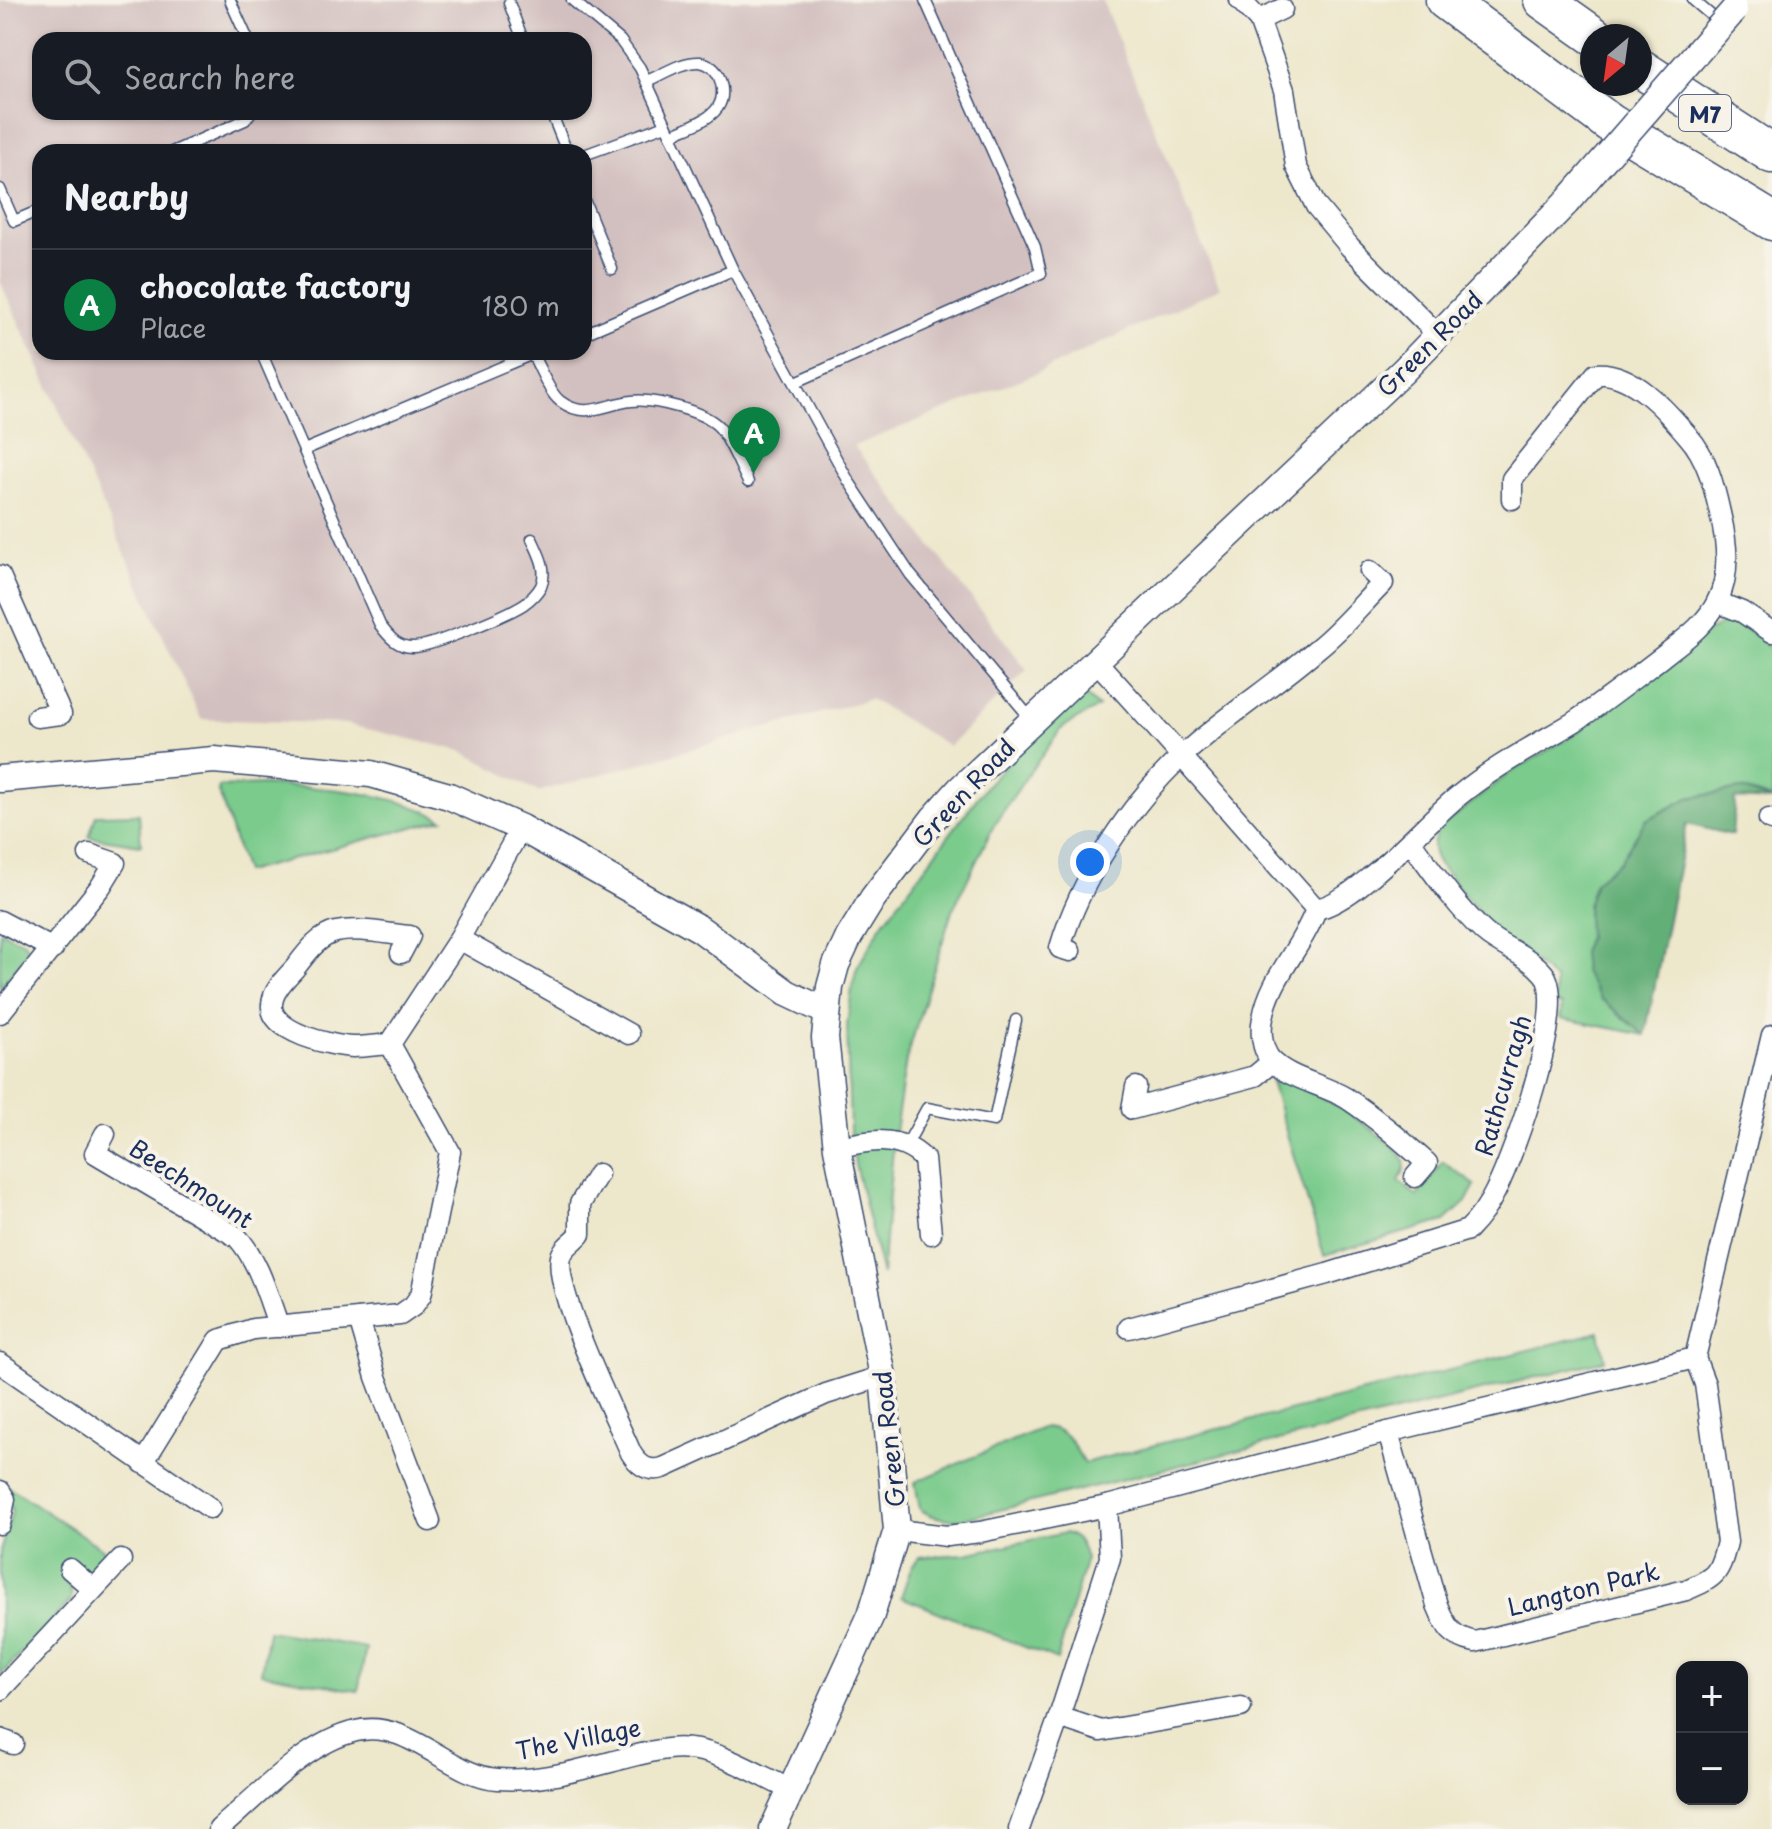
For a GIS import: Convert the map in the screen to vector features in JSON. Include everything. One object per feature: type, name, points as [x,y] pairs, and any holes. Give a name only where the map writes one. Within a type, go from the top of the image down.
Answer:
[{"type":"highway","name":"M7","points":[[1445,0],[1610,123],[1772,221]]},
{"type":"highway","points":[[1543,0],[1580,26]]},
{"type":"highway","name":"M7","points":[[1652,76],[1772,154]]},
{"type":"street","points":[[1240,0],[1259,20],[1284,90],[1296,166],[1316,206],[1350,247],[1438,335]]},
{"type":"street","points":[[1259,20],[1282,9]]},
{"type":"street","name":"Green Road","points":[[773,1829],[871,1615],[897,1530],[883,1376],[837,1148],[826,1060],[827,1012],[836,965],[849,937],[873,898],[933,819],[1031,719],[1438,335],[1566,203],[1732,11]]},
{"type":"street","points":[[1316,909],[1328,907],[1354,889],[1411,842],[1456,798],[1499,765],[1576,720],[1639,675],[1699,628],[1717,602],[1728,544],[1713,484],[1696,445],[1668,413],[1634,386],[1611,373],[1596,374],[1512,479],[1512,499]]},
{"type":"street","points":[[0,576],[61,714],[37,717]]},
{"type":"street","points":[[1070,951],[1060,948],[1070,915],[1111,841],[1156,784],[1183,755],[1320,647],[1382,582]]},
{"type":"street","points":[[1717,602],[1742,612],[1772,632]]},
{"type":"street","points":[[1095,660],[1183,755],[1316,909]]},
{"type":"street","points":[[0,779],[214,760],[371,774],[449,796],[521,828],[700,929],[787,993],[827,1012]]},
{"type":"street","points":[[390,1044],[459,939],[521,828]]},
{"type":"street","name":"Rathcurragh","points":[[1129,1328],[1327,1274],[1468,1230],[1480,1218],[1496,1190],[1521,1130],[1550,1023],[1552,993],[1545,975],[1483,930],[1411,842]]},
{"type":"street","points":[[0,1013],[53,949],[115,863],[89,854]]},
{"type":"street","points":[[1316,909],[1312,922],[1273,985],[1262,1020],[1264,1050],[1272,1062],[1343,1097],[1374,1118],[1427,1163],[1415,1177]]},
{"type":"street","points":[[0,921],[53,949]]},
{"type":"street","points":[[390,1044],[352,1047],[314,1040],[284,1027],[271,1005],[276,990],[315,943],[334,932],[410,936],[401,953]]},
{"type":"street","points":[[459,939],[629,1034]]},
{"type":"street","points":[[897,1530],[947,1536],[1107,1506],[1388,1432],[1695,1358],[1772,1035]]},
{"type":"street","points":[[143,1463],[219,1340],[253,1329],[400,1315],[413,1306],[421,1295],[450,1152],[390,1044]]},
{"type":"street","points":[[1136,1087],[1132,1109],[1255,1076],[1272,1062]]},
{"type":"street","name":"Beechmount","points":[[105,1134],[95,1153],[237,1237],[246,1247],[279,1327]]},
{"type":"street","points":[[837,1148],[872,1139],[917,1151],[924,1159],[931,1234]]},
{"type":"street","points":[[598,1174],[580,1204],[580,1234],[563,1251],[560,1261],[567,1303],[637,1463],[648,1469],[663,1468],[826,1394],[883,1376]]},
{"type":"street","points":[[359,1319],[420,1514]]},
{"type":"street","name":"Langton Park","points":[[1388,1432],[1442,1617],[1447,1629],[1459,1639],[1475,1642],[1686,1590],[1711,1580],[1721,1564],[1727,1542],[1705,1384],[1695,1358]]},
{"type":"street","points":[[0,1363],[210,1508]]},
{"type":"street","points":[[0,1491],[5,1499],[0,1524]]},
{"type":"street","points":[[1019,1829],[1110,1558],[1107,1506]]},
{"type":"street","points":[[0,1690],[121,1560]]},
{"type":"street","points":[[70,1569],[93,1589]]},
{"type":"street","points":[[1059,1717],[1101,1731],[1241,1707]]},
{"type":"street","name":"The Village","points":[[219,1829],[308,1753],[333,1738],[360,1729],[393,1733],[469,1771],[497,1779],[550,1776],[662,1748],[692,1749],[730,1762],[791,1790]]},
{"type":"lane","points":[[230,0],[244,32]]},
{"type":"lane","points":[[572,0],[620,40],[647,81],[733,270],[848,480],[910,574],[1031,719]]},
{"type":"lane","points":[[796,382],[1041,273],[1035,247],[925,0]]},
{"type":"lane","points":[[1693,0],[1732,11]]},
{"type":"lane","points":[[509,3],[520,32]]},
{"type":"lane","points":[[592,153],[709,117],[721,105],[724,91],[717,71],[703,62],[686,64],[647,81]]},
{"type":"lane","points":[[192,144],[245,120]]},
{"type":"lane","points":[[554,120],[564,144]]},
{"type":"lane","points":[[0,189],[14,221],[32,213]]},
{"type":"lane","points":[[592,220],[612,269]]},
{"type":"lane","points":[[592,331],[733,270]]},
{"type":"lane","points":[[265,360],[380,625],[390,639],[400,645],[415,647],[437,642],[523,605],[543,583],[543,563],[532,539]]},
{"type":"lane","points":[[304,450],[518,360]]},
{"type":"lane","points":[[538,360],[551,391],[559,401],[575,410],[594,412],[632,401],[663,403],[718,426],[748,482]]},
{"type":"lane","points":[[906,1146],[927,1108],[994,1121],[1016,1020]]},
{"type":"shaded area","points":[[0,0],[1102,0],[1220,288],[1035,374],[854,446],[1027,670],[949,746],[870,699],[538,792],[462,751],[346,724],[201,719],[36,360],[592,360],[592,144],[32,144],[32,351],[0,281]]},
{"type":"green space","points":[[1724,623],[1744,628],[1772,650],[1772,799],[1741,789],[1689,798],[1646,820],[1620,861],[1595,882],[1587,906],[1588,936],[1582,953],[1600,998],[1645,1035],[1560,1018],[1562,1005],[1555,1004],[1555,980],[1494,930],[1439,864],[1433,850],[1435,838],[1439,829],[1508,774],[1573,735],[1657,675],[1706,633]]},
{"type":"green space","points":[[1082,692],[1098,707],[1063,727],[1027,776],[994,825],[952,911],[906,1060],[894,1138],[882,1275],[850,1131],[847,1025],[857,968],[881,926],[987,785],[1075,693]]},
{"type":"green space","points":[[263,785],[332,789],[378,796],[443,819],[245,872],[218,790],[219,787]]},
{"type":"green space","points":[[1741,789],[1772,801],[1735,799],[1732,835],[1687,824],[1645,1035],[1600,998],[1584,972],[1582,953],[1588,936],[1587,906],[1595,882],[1620,861],[1646,820],[1689,798]]},
{"type":"green space","points":[[139,814],[141,845],[89,837],[96,815]]},
{"type":"green space","points":[[0,931],[24,942],[29,951],[0,988]]},
{"type":"green space","points":[[1286,1081],[1338,1106],[1395,1148],[1405,1164],[1399,1181],[1417,1196],[1443,1162],[1475,1185],[1466,1202],[1445,1221],[1324,1255],[1271,1082]]},
{"type":"green space","points":[[1599,1332],[1605,1360],[963,1519],[940,1518],[920,1509],[915,1482],[1044,1427],[1064,1434],[1084,1463]]},
{"type":"green space","points":[[6,1485],[113,1556],[103,1566],[89,1571],[72,1564],[62,1576],[71,1588],[71,1600],[0,1676],[0,1552],[12,1512]]},
{"type":"green space","points":[[1065,1533],[1079,1543],[1086,1559],[1057,1660],[901,1597],[911,1568],[919,1557],[966,1554]]},
{"type":"green space","points":[[268,1631],[366,1648],[358,1691],[261,1673]]},
{"type":"place","name":"chocolate factory","points":[[754,473]]}]
